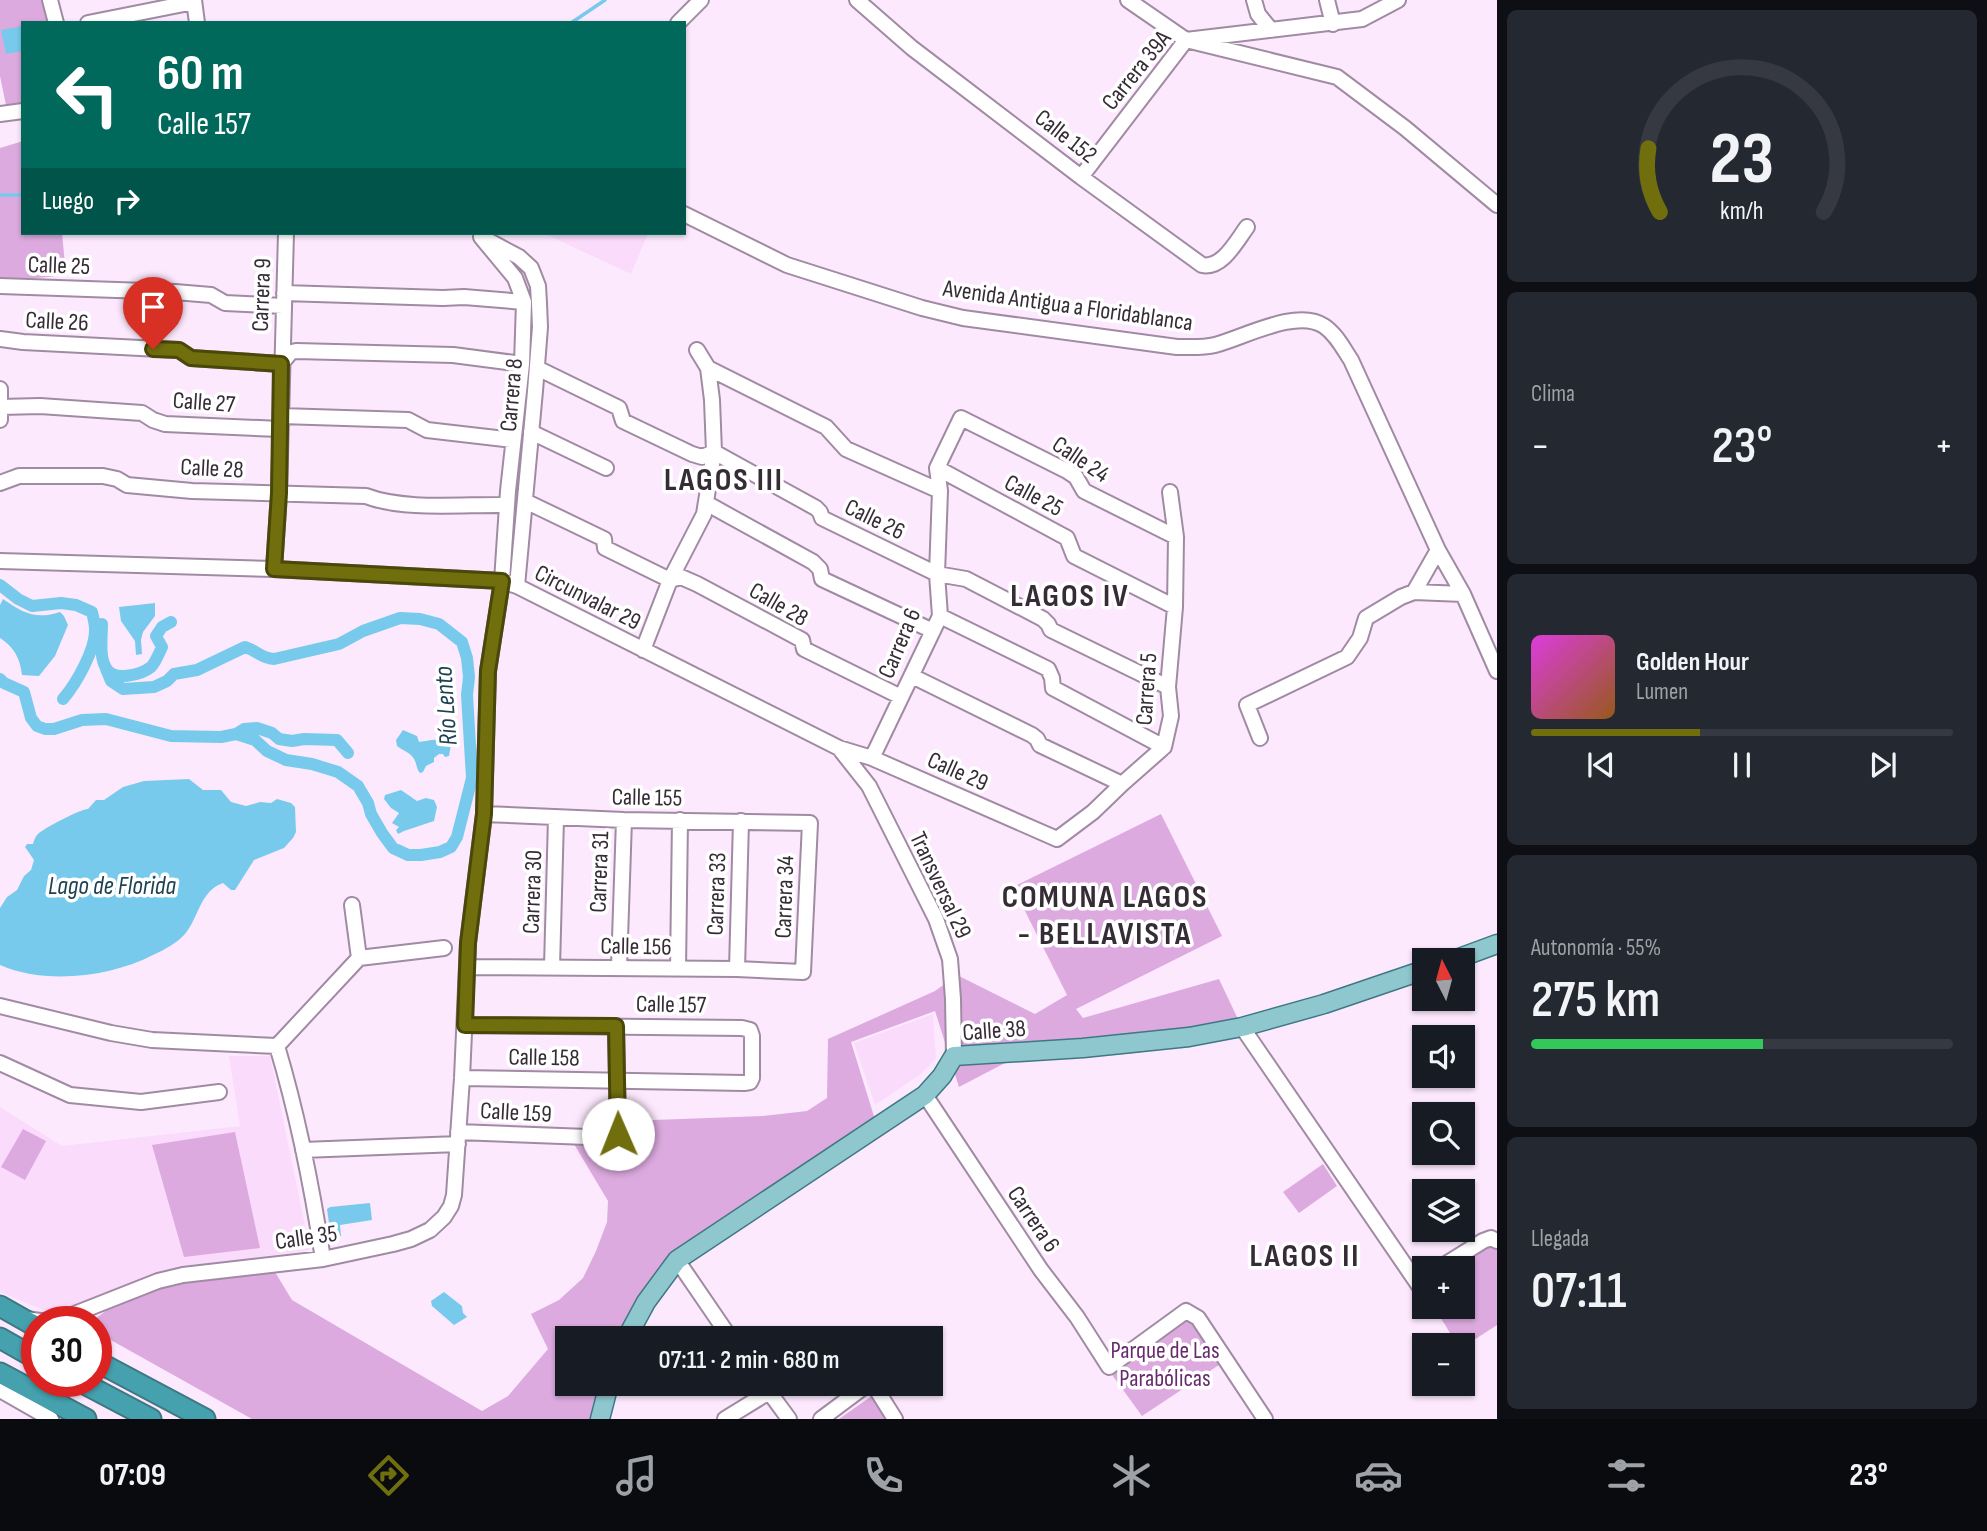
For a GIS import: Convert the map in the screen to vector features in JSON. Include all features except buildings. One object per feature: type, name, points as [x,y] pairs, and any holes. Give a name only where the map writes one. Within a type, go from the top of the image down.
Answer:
[{"type":"highway","points":[[0,1306],[21,1318]]},
{"type":"highway","points":[[0,1338],[21,1350]]},
{"type":"highway","points":[[112,1370],[205,1419]]},
{"type":"highway","points":[[0,1373],[86,1419]]},
{"type":"highway","points":[[109,1397],[151,1419]]},
{"type":"main road","points":[[1475,952],[1497,944]]},
{"type":"main road","name":"Calle 38","points":[[633,1326],[646,1302],[677,1261],[925,1095],[942,1076],[954,1056],[995,1055],[1189,1037],[1242,1027],[1324,1004],[1412,974]]},
{"type":"main road","points":[[600,1419],[606,1396]]},
{"type":"street","points":[[50,0],[55,21]]},
{"type":"street","points":[[680,21],[701,0]]},
{"type":"street","name":"Calle 152","points":[[857,0],[912,48],[1202,265],[1210,267],[1217,263],[1247,228]]},
{"type":"street","points":[[1128,0],[1186,40],[1337,77],[1405,128],[1497,205]]},
{"type":"street","points":[[1254,0],[1258,13],[1271,30]]},
{"type":"street","points":[[1328,0],[1333,24]]},
{"type":"street","name":"Carrera 39A","points":[[1081,177],[1186,40],[1362,19],[1398,0]]},
{"type":"street","points":[[98,21],[194,1],[197,21]]},
{"type":"street","points":[[0,114],[21,111]]},
{"type":"street","name":"Avenida Antigua a Floridablanca","points":[[686,215],[787,265],[922,308],[963,318],[1177,347],[1212,346],[1291,319],[1311,320],[1325,326],[1338,339],[1351,360],[1438,550],[1464,594],[1497,671]]},
{"type":"street","name":"Carrera 9","points":[[274,569],[279,493],[286,235]]},
{"type":"street","name":"Carrera 8","points":[[477,235],[515,278],[524,302],[522,364],[502,581],[488,671],[484,814]]},
{"type":"street","name":"Carrera 8","points":[[477,235],[519,257],[531,268],[538,286],[537,368],[517,586]]},
{"type":"street","name":"Calle 25","points":[[0,286],[175,292],[211,295],[225,303],[284,299],[464,297],[524,302]]},
{"type":"street","name":"Calle 26","points":[[0,339],[179,350],[191,358],[281,364],[291,352],[296,351],[453,355],[522,364]]},
{"type":"street","points":[[643,650],[670,580],[704,514],[706,503],[715,452],[712,400],[708,368],[697,350]]},
{"type":"street","name":"Calle 26","points":[[537,368],[619,408],[623,421],[702,457],[715,452],[816,508],[822,518],[937,574],[966,579],[1043,619],[1051,630],[1168,687]]},
{"type":"street","points":[[708,368],[826,427],[846,450],[940,491]]},
{"type":"street","points":[[0,389],[0,415]]},
{"type":"street","name":"Calle 27","points":[[0,415],[40,406],[142,413],[165,424],[408,420],[427,430],[513,440]]},
{"type":"street","name":"Calle 24","points":[[937,468],[961,418],[1067,471],[1076,477],[1084,491],[1176,537]]},
{"type":"street","points":[[531,432],[606,468]]},
{"type":"street","name":"Calle 25","points":[[937,468],[1068,538],[1074,556],[1175,607]]},
{"type":"street","name":"Carrera 6","points":[[872,758],[940,616],[937,574],[940,491],[937,468]]},
{"type":"street","name":"Calle 28","points":[[0,483],[19,476],[103,476],[140,487],[230,493],[366,496],[381,502],[401,504],[507,505]]},
{"type":"street","name":"Carrera 5","points":[[1057,839],[1093,812],[1164,747],[1171,716],[1168,687],[1175,607],[1176,537],[1170,492]]},
{"type":"street","name":"Calle 28","points":[[525,501],[604,539],[605,548],[670,580],[681,577],[697,584],[802,640],[804,649],[901,697]]},
{"type":"street","points":[[706,503],[813,562],[820,569],[822,579],[933,631]]},
{"type":"street","points":[[1414,592],[1438,550]]},
{"type":"street","name":"Circunvalar 29","points":[[0,561],[274,569],[502,581],[517,586],[839,748]]},
{"type":"street","points":[[1260,738],[1247,705],[1347,657],[1360,638],[1366,618],[1414,592],[1464,594]]},
{"type":"street","points":[[940,616],[1048,669],[1054,688],[1164,747]]},
{"type":"street","points":[[912,676],[1032,735],[1040,745],[1122,783]]},
{"type":"street","name":"Calle 29","points":[[839,748],[872,758],[1057,839]]},
{"type":"street","name":"Transversal 29","points":[[839,748],[869,786],[936,919],[950,959],[954,1056]]},
{"type":"street","name":"Calle 155","points":[[484,814],[624,820],[810,823]]},
{"type":"street","name":"Calle 35","points":[[92,1306],[158,1281],[183,1275],[323,1259],[393,1244],[430,1230],[444,1217],[454,1195],[468,943],[484,814]]},
{"type":"street","name":"Carrera 30","points":[[552,967],[556,818]]},
{"type":"street","name":"Carrera 31","points":[[619,968],[624,820]]},
{"type":"street","points":[[678,969],[680,820]]},
{"type":"street","name":"Carrera 33","points":[[737,969],[741,821]]},
{"type":"street","name":"Carrera 34","points":[[803,972],[810,823]]},
{"type":"street","points":[[352,905],[359,958]]},
{"type":"street","points":[[0,1006],[111,1033],[152,1040],[277,1046],[359,958],[444,948]]},
{"type":"street","name":"Calle 156","points":[[467,967],[803,972]]},
{"type":"street","name":"Calle 157","points":[[465,1025],[742,1028],[750,1030],[752,1036],[750,1082]]},
{"type":"street","points":[[616,1026],[617,1081]]},
{"type":"street","points":[[1242,1027],[1412,1270]]},
{"type":"street","points":[[277,1046],[291,1094],[323,1259]]},
{"type":"street","points":[[0,1063],[70,1095],[141,1102],[219,1092]]},
{"type":"street","name":"Calle 158","points":[[462,1078],[750,1082]]},
{"type":"street","name":"Calle 159","points":[[303,1150],[458,1138],[614,1138],[618,1134],[617,1081]]},
{"type":"street","name":"Carrera 6","points":[[925,1095],[1109,1367],[1186,1311],[1198,1318],[1265,1419]]},
{"type":"street","points":[[1459,1256],[1483,1241],[1494,1240]]},
{"type":"street","points":[[677,1261],[722,1326]]},
{"type":"street","points":[[0,1391],[51,1419]]},
{"type":"street","points":[[725,1419],[755,1396]]},
{"type":"street","points":[[772,1396],[789,1419]]},
{"type":"street","points":[[821,1419],[853,1396]]},
{"type":"street","points":[[879,1396],[895,1419]]},
{"type":"shaded area","points":[[547,235],[647,235],[631,274]]},
{"type":"shaded area","points":[[933,1014],[936,1059],[921,1074],[875,1105],[854,1043]]},
{"type":"shaded area","points":[[229,1056],[270,1056],[310,1250],[171,1269],[78,1306],[33,1306],[0,1292],[0,1107],[62,1146],[240,1126]]},
{"type":"green space","points":[[0,0],[48,0],[53,21],[21,21],[21,107],[7,110],[0,76]]},
{"type":"green space","points":[[21,142],[21,235],[62,235],[66,275],[0,282],[0,148]]},
{"type":"green space","points":[[1161,814],[1222,936],[1076,1009],[1083,1018],[1219,979],[1245,1034],[1185,1047],[1005,1063],[959,1087],[935,1011],[851,1042],[877,1126],[695,1256],[665,1284],[636,1326],[555,1326],[555,1396],[609,1396],[602,1419],[252,1419],[112,1341],[112,1307],[179,1281],[275,1272],[292,1300],[482,1411],[508,1396],[548,1349],[531,1314],[559,1300],[583,1278],[607,1222],[608,1201],[574,1144],[622,1147],[626,1121],[763,1116],[807,1111],[827,1098],[828,1039],[935,991],[957,975],[1035,1014],[1067,995],[1013,887]]},
{"type":"green space","points":[[23,1129],[46,1141],[25,1180],[1,1167]]},
{"type":"green space","points":[[235,1132],[260,1248],[184,1257],[152,1145]]},
{"type":"green space","points":[[1323,1164],[1337,1186],[1299,1213],[1283,1192]]},
{"type":"green space","points":[[1494,1243],[1497,1247],[1497,1325],[1475,1339],[1475,1333],[1450,1333],[1441,1319],[1475,1319],[1475,1256],[1470,1256]]},
{"type":"green space","name":"Parque de Las Parabólicas","points":[[1188,1316],[1222,1363],[1142,1416],[1110,1372]]},
{"type":"green space","points":[[874,1396],[889,1419],[839,1419]]},
{"type":"water","points":[[21,26],[21,51],[6,54],[1,30]]},
{"type":"water","points":[[3,599],[30,614],[60,612],[64,616],[68,625],[55,656],[39,676],[22,675],[16,654],[0,638],[0,605]]},
{"type":"water","points":[[155,603],[155,616],[143,632],[142,654],[136,655],[135,641],[121,621],[119,607]]},
{"type":"water","points":[[403,730],[417,736],[419,742],[452,738],[449,756],[439,754],[434,758],[434,762],[420,773],[413,757],[397,746],[396,740]]},
{"type":"water","name":"Lago de Florida","points":[[189,779],[203,790],[221,790],[231,802],[246,806],[260,802],[271,803],[277,799],[291,803],[295,807],[296,832],[293,838],[284,848],[254,860],[235,890],[223,883],[215,887],[205,898],[182,937],[166,949],[136,963],[78,976],[37,975],[0,965],[0,908],[31,870],[34,860],[25,847],[27,844],[33,844],[37,835],[47,828],[88,809],[96,800],[104,800],[123,787],[144,781]]},
{"type":"water","points":[[401,790],[417,801],[426,798],[434,800],[437,807],[434,821],[398,834],[396,830],[399,827],[392,823],[399,813],[384,799],[385,795]]},
{"type":"water","points":[[370,1203],[372,1220],[340,1225],[341,1236],[331,1238],[327,1209]]},
{"type":"water","points":[[444,1292],[462,1306],[467,1317],[454,1325],[432,1306],[431,1301]]},
{"type":"waterway","points":[[574,21],[605,0]]},
{"type":"waterway","points":[[0,195],[21,195]]},
{"type":"waterway","points":[[0,585],[32,606],[61,603],[76,605],[92,612],[95,629],[89,656],[74,685],[63,699]]},
{"type":"waterway","name":"Río Lento","points":[[106,669],[111,681],[123,689],[154,687],[174,674],[197,670],[245,647],[274,659],[339,644],[363,631],[400,618],[439,624],[462,642],[469,677],[467,695],[472,778],[457,837],[451,847],[440,852],[408,855],[393,848],[371,814],[358,786],[338,772],[286,760],[267,751],[255,740],[236,734]]},
{"type":"waterway","points":[[102,624],[102,658],[110,672],[121,676],[134,675],[151,667],[162,647],[156,636],[162,627],[171,622]]},
{"type":"waterway","name":"Río Lento","points":[[0,679],[24,692],[31,718],[37,726],[45,729],[54,729],[82,720],[106,719],[171,736],[221,737],[244,729],[257,728],[272,733],[279,739],[292,741],[337,740],[348,753]]},
{"type":"district","name":"LAGOS III","points":[[724,479]]},
{"type":"district","name":"LAGOS IV","points":[[1070,595]]},
{"type":"district","name":"COMUNA LAGOS - BELLAVISTA","points":[[1105,914]]},
{"type":"district","name":"LAGOS II","points":[[1305,1255]]},
{"type":"route","points":[[153,349],[179,350],[191,358],[281,364],[279,493],[274,569],[502,581],[488,671],[484,814],[468,943],[465,1025],[616,1026],[618,1134]]}]
